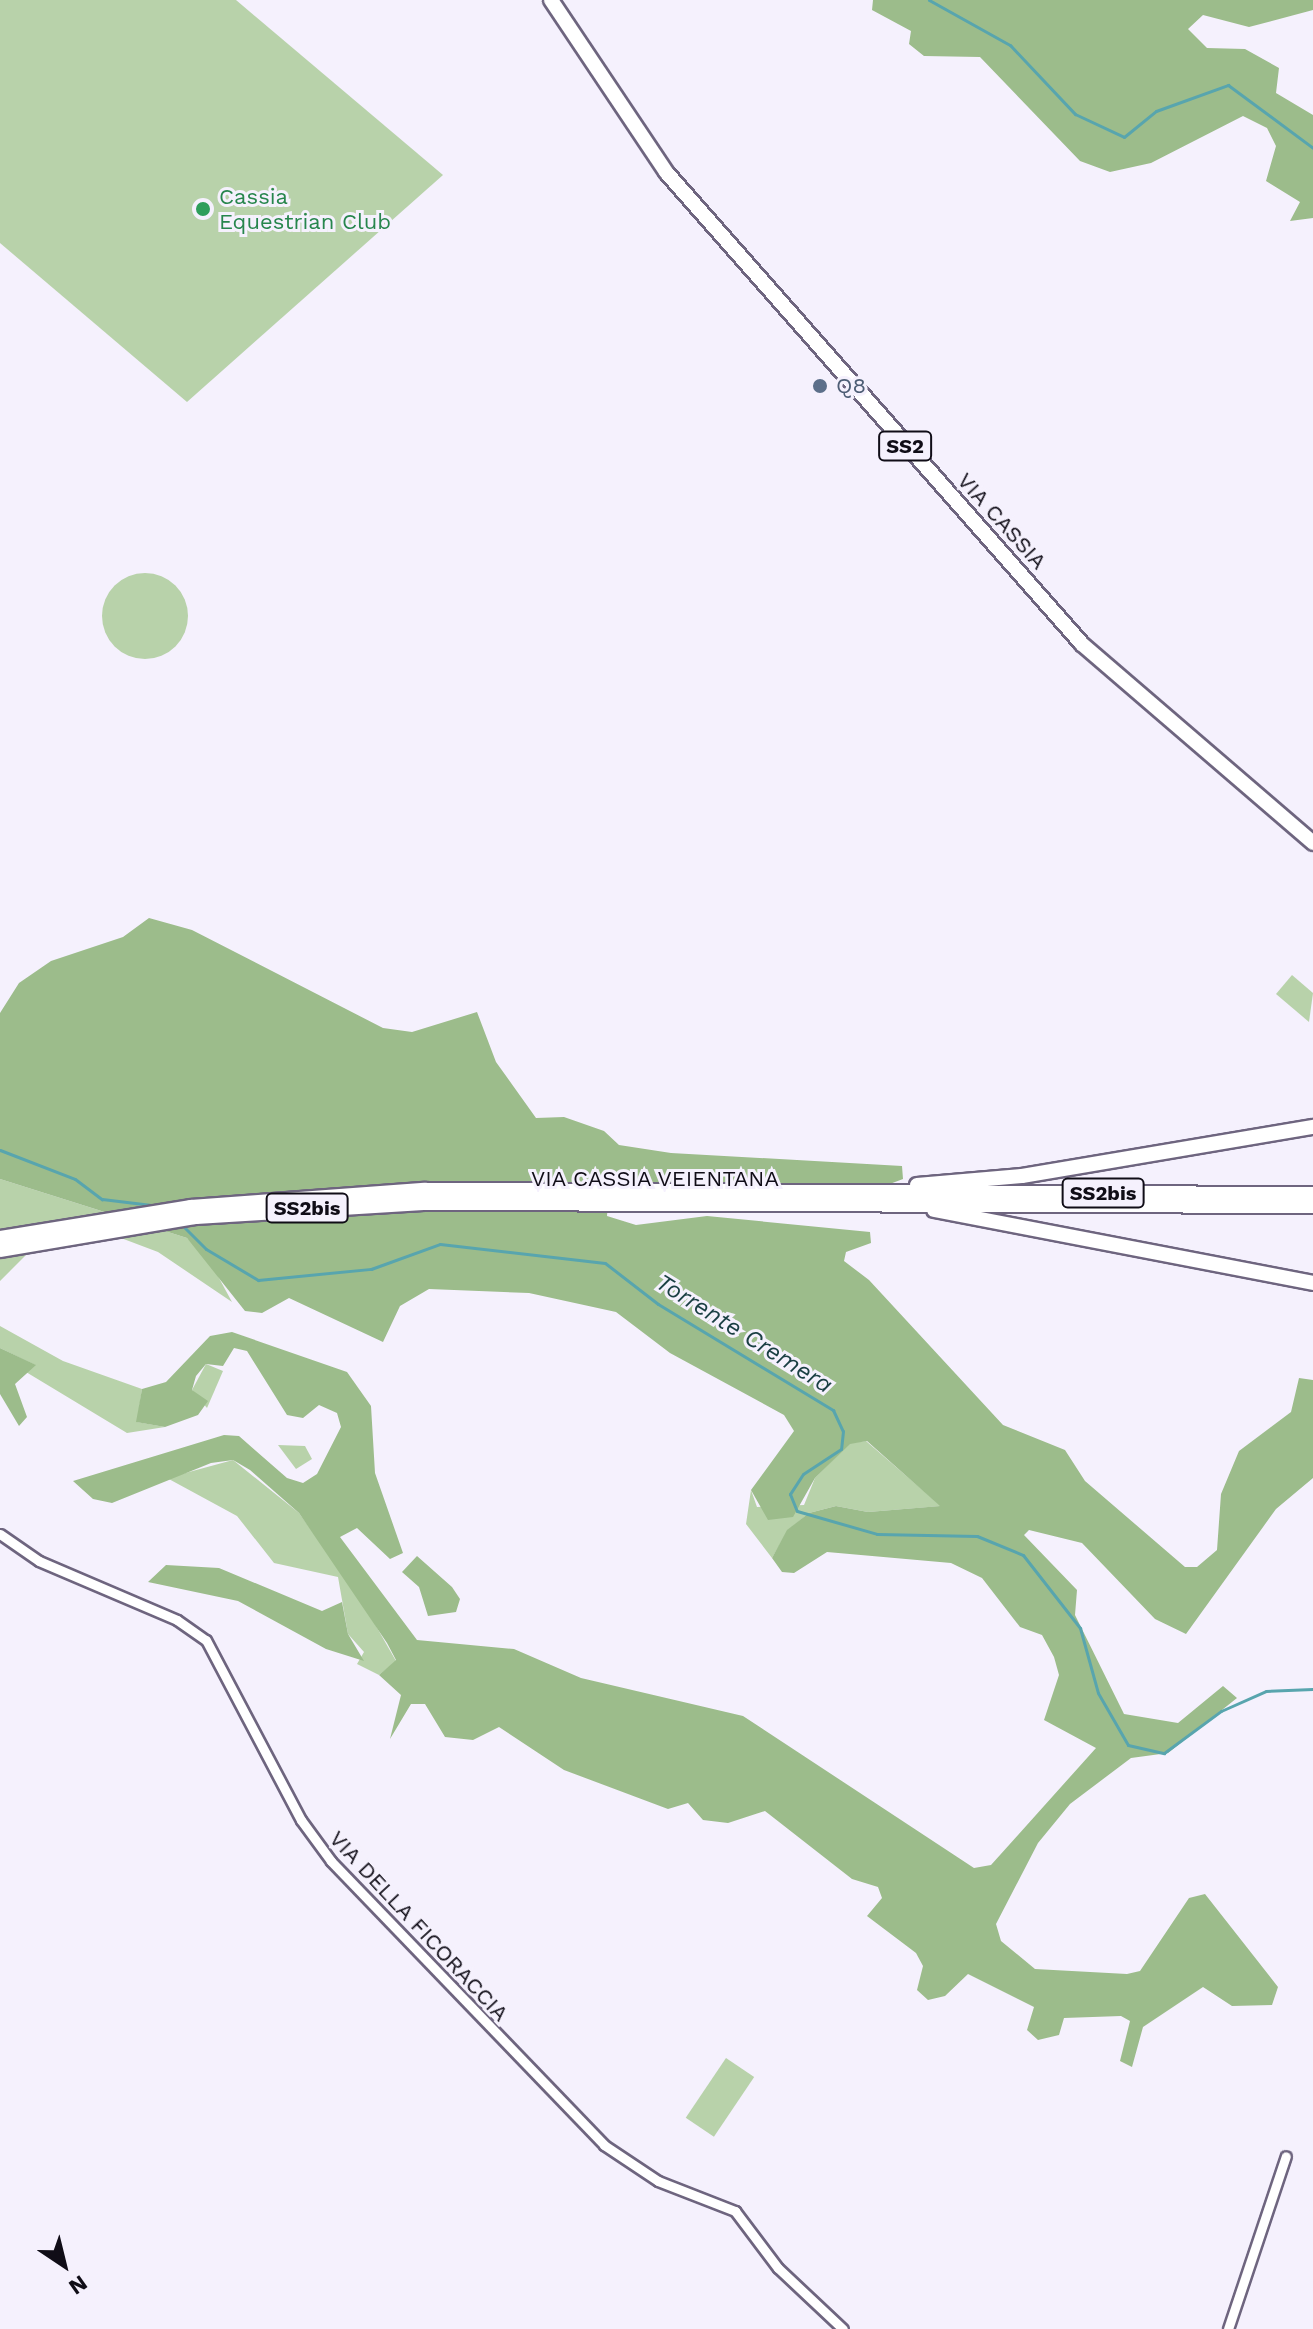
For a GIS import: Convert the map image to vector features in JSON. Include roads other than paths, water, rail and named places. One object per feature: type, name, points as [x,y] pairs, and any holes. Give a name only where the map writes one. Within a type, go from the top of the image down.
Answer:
[{"type":"main road","name":"VIA CASSIA","points":[[551,0],[675,183],[1082,644],[1313,843]]},
{"type":"main road","points":[[893,1190],[1313,1127]]},
{"type":"main road","name":"VIA CASSIA VEIENTANA","points":[[0,1238],[191,1207],[308,1196],[893,1190],[1313,1194]]},
{"type":"main road","name":"VIA CASSIA VEIENTANA","points":[[0,1250],[195,1217],[306,1208],[617,1195],[842,1202],[1313,1206]]},
{"type":"main road","points":[[842,1202],[961,1212],[1313,1283]]},
{"type":"street","name":"VIA DELLA FICORACCIA","points":[[0,1534],[39,1561],[177,1620],[206,1640],[301,1820],[331,1861],[604,2145],[647,2175],[735,2211],[778,2268],[843,2329]]},
{"type":"street","points":[[1228,2329],[1286,2156]]},
{"type":"waterway","points":[[929,0],[1010,45],[1075,114],[1124,137],[1156,111],[1228,85],[1313,148]]},
{"type":"waterway","name":"Torrente Cremera","points":[[0,1150],[75,1179],[102,1199],[160,1206]]},
{"type":"waterway","name":"Torrente Cremera","points":[[181,1224],[206,1249],[258,1280],[371,1269],[440,1244],[605,1263],[658,1304],[833,1410],[843,1431],[841,1449],[803,1474],[790,1494],[797,1511],[877,1534],[977,1536],[1023,1555],[1080,1628],[1098,1693],[1128,1745],[1164,1753],[1221,1711],[1266,1691],[1313,1689]]},
{"type":"place","name":"Cassia Equestrian Club","points":[[203,209]]},
{"type":"place","name":"Q8","points":[[820,386]]}]
